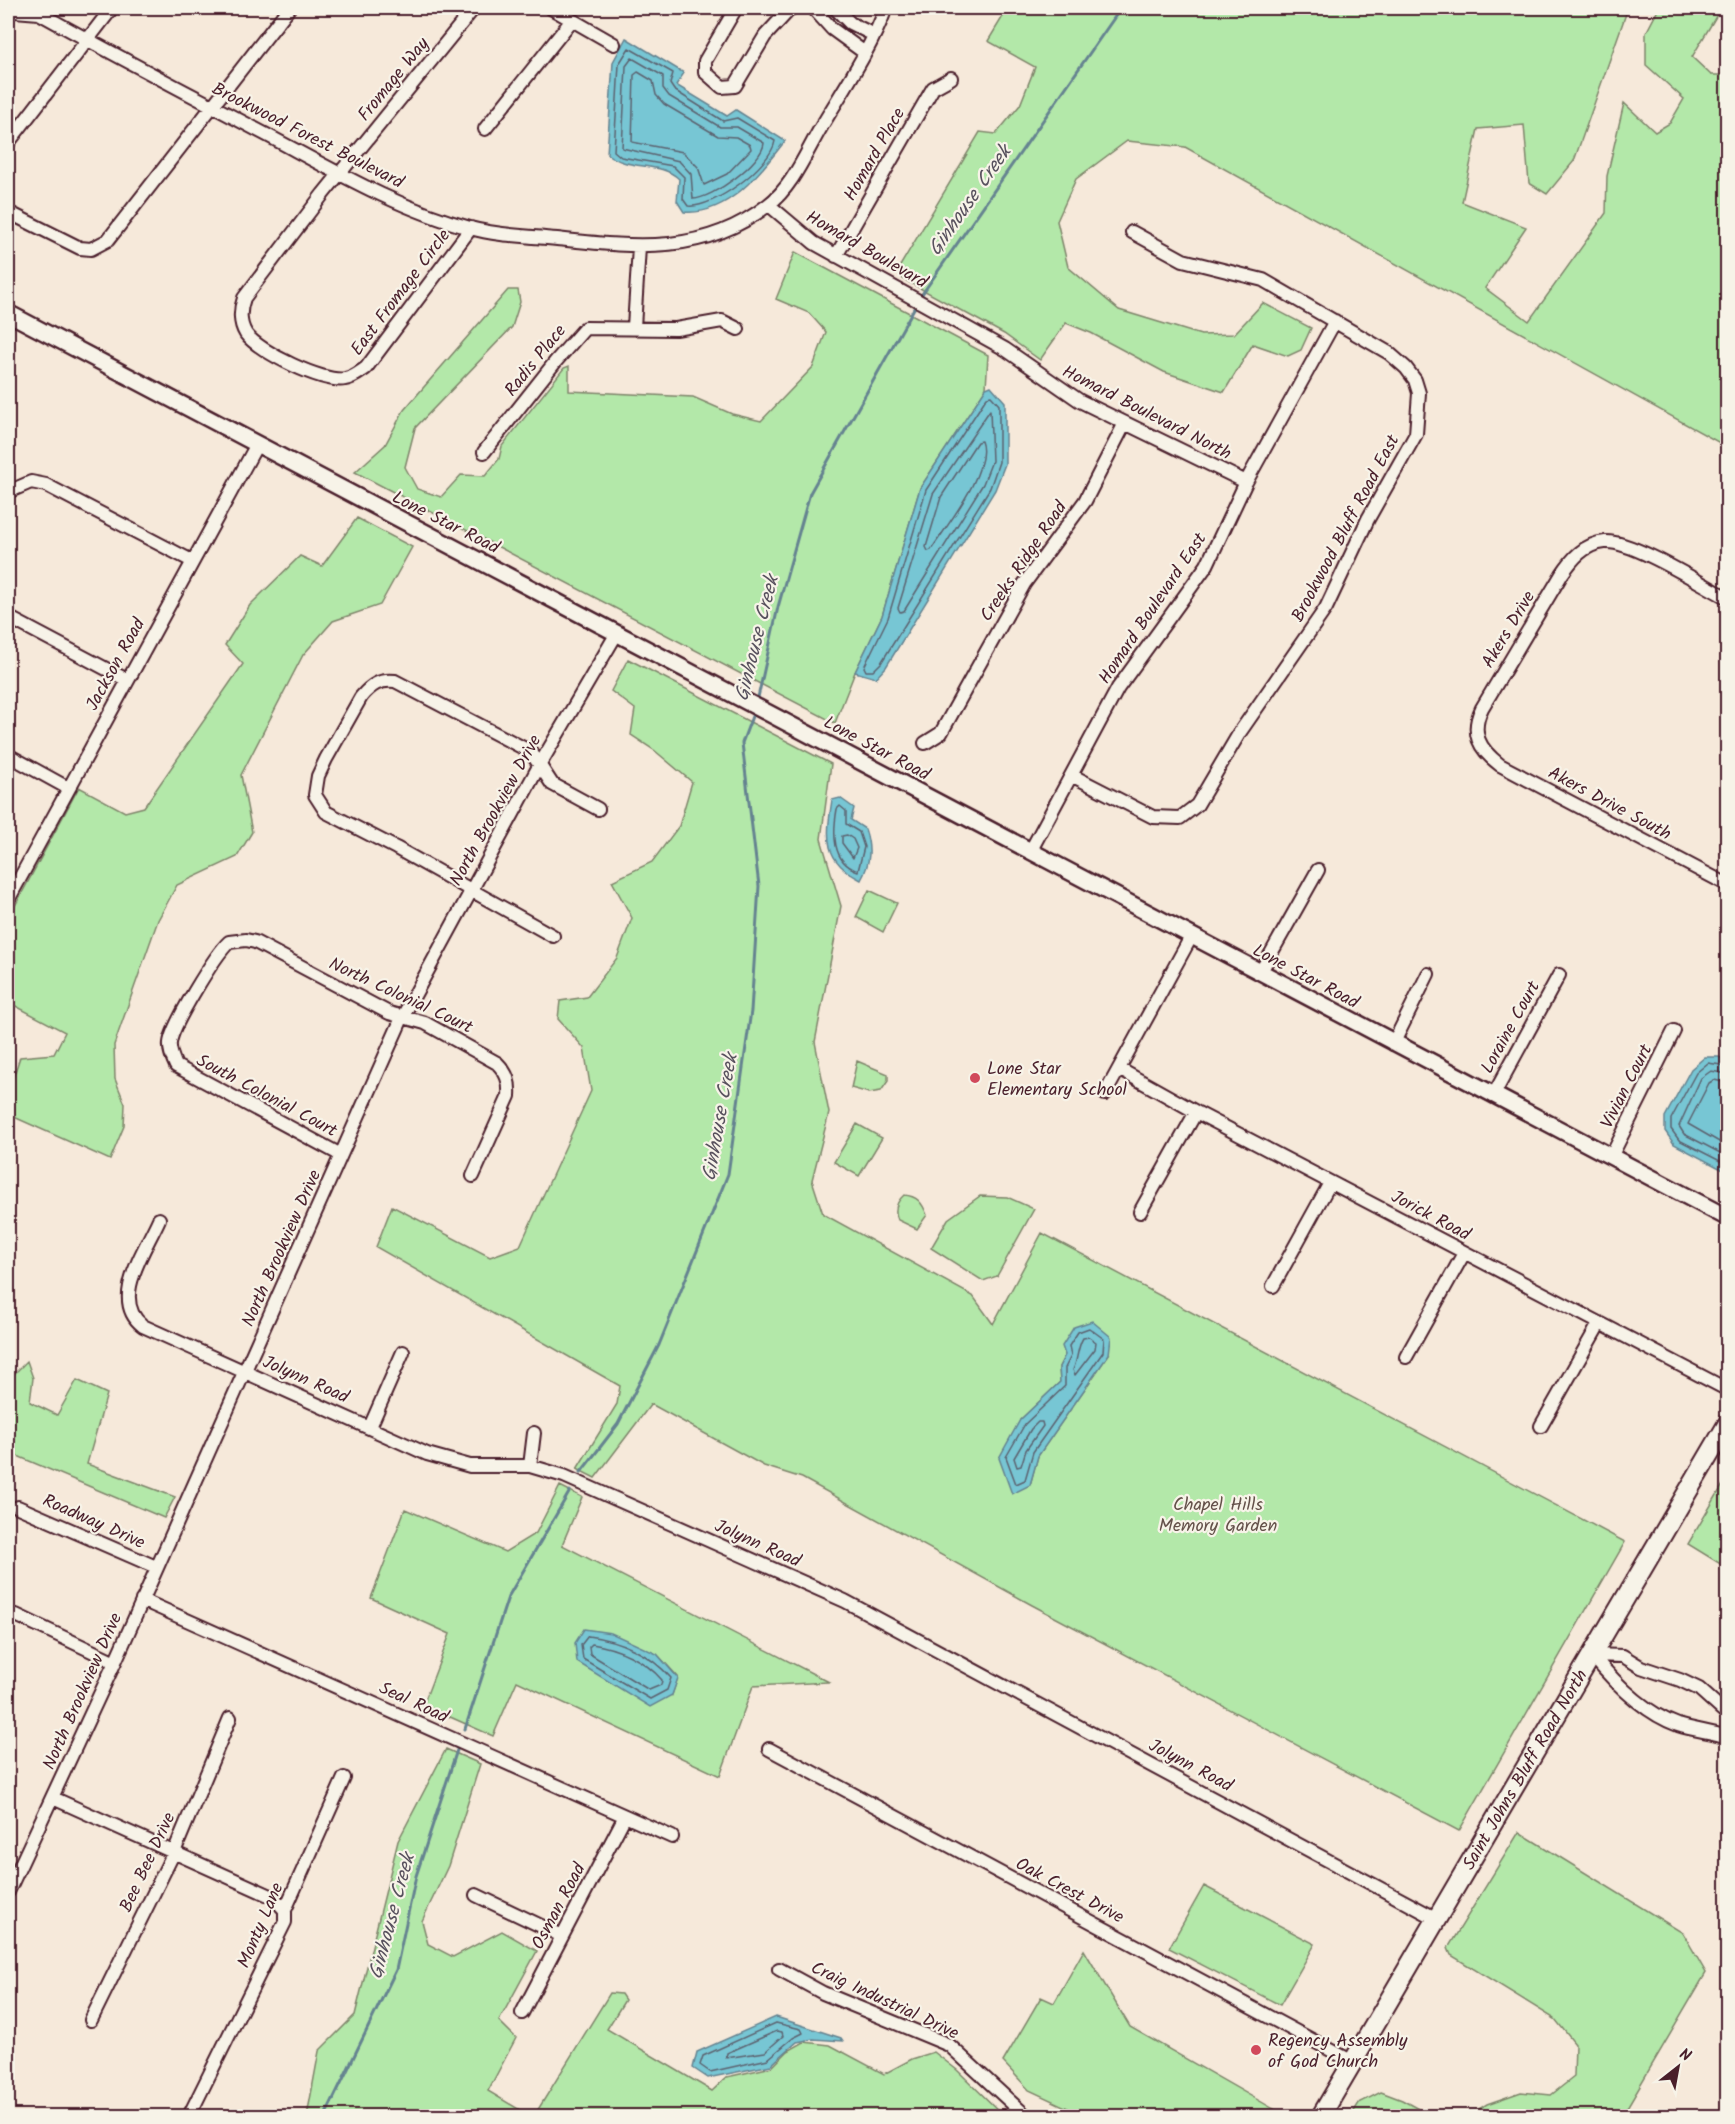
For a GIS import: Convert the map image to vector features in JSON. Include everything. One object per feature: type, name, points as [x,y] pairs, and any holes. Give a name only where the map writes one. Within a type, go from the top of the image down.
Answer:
[{"type":"main road","name":"Saint Johns Bluff Road North","points":[[1321,2116],[1728,1423]]},
{"type":"street","name":"Brookwood Forest Boulevard","points":[[8,8],[15,11],[37,10],[88,40],[340,174],[399,202],[471,228],[639,247],[682,244],[713,235],[743,222],[769,205],[791,180],[865,53],[886,8]]},
{"type":"street","points":[[8,143],[112,8]]},
{"type":"street","points":[[8,213],[80,248],[91,249],[108,240],[289,8]]},
{"type":"street","name":"Fromage Way","points":[[356,374],[345,379],[324,378],[262,347],[247,335],[242,326],[241,307],[244,298],[340,174],[474,8]]},
{"type":"street","points":[[551,8],[614,44]]},
{"type":"street","points":[[736,8],[705,61],[705,72],[722,87],[735,86],[765,36],[791,8]]},
{"type":"street","points":[[813,8],[827,24],[865,53]]},
{"type":"street","points":[[827,24],[837,10],[850,23],[874,35]]},
{"type":"street","points":[[485,129],[572,20]]},
{"type":"street","name":"Homard Place","points":[[836,256],[933,88],[951,78]]},
{"type":"street","name":"Homard Boulevard","points":[[769,205],[796,231],[836,256],[1005,349]]},
{"type":"street","name":"East Fromage Circle","points":[[356,374],[366,368],[471,228]]},
{"type":"street","points":[[1132,232],[1183,260],[1263,279],[1335,321]]},
{"type":"street","points":[[634,327],[639,247]]},
{"type":"street","name":"Lone Star Road","points":[[8,313],[256,446],[1031,850],[1393,1044],[1728,1218]]},
{"type":"street","name":"Radis Place","points":[[484,452],[576,335],[585,328],[675,329],[722,321],[738,329]]},
{"type":"street","name":"Brookwood Bluff Road East","points":[[1073,776],[1154,817],[1180,818],[1197,805],[1240,732],[1326,608],[1368,519],[1416,434],[1419,393],[1406,368],[1389,353],[1335,321]]},
{"type":"street","name":"Homard Boulevard East","points":[[1031,850],[1073,776],[1118,688],[1207,565],[1246,482],[1335,321]]},
{"type":"street","name":"Homard Boulevard North","points":[[1005,349],[1080,401],[1246,482]]},
{"type":"street","name":"Creeks Ridge Road","points":[[925,743],[941,733],[1024,584],[1085,501],[1125,423]]},
{"type":"street","name":"Jackson Road","points":[[8,900],[256,446]]},
{"type":"street","points":[[8,492],[31,482],[46,485],[192,561]]},
{"type":"street","name":"Akers Drive","points":[[1480,746],[1475,725],[1482,708],[1573,558],[1597,544],[1607,542],[1628,546],[1728,598]]},
{"type":"street","points":[[8,617],[127,680]]},
{"type":"street","name":"North Brookview Drive","points":[[8,1892],[115,1662],[402,1018],[539,766],[616,633]]},
{"type":"street","points":[[553,936],[326,812],[315,795],[316,786],[326,759],[361,697],[368,689],[385,680],[395,681],[531,752],[552,784],[597,809]]},
{"type":"street","name":"Akers Drive South","points":[[1480,746],[1500,765],[1728,885]]},
{"type":"street","points":[[8,755],[68,788]]},
{"type":"street","points":[[1260,973],[1318,870]]},
{"type":"street","points":[[1105,1094],[1191,937]]},
{"type":"street","name":"North Colonial Court","points":[[176,1066],[171,1054],[172,1036],[209,968],[229,942],[246,940],[402,1018],[413,1018],[425,1023],[491,1059],[504,1070],[510,1085],[509,1096],[473,1176]]},
{"type":"street","points":[[1393,1044],[1428,974]]},
{"type":"street","name":"Loraine Court","points":[[1492,1096],[1559,975]]},
{"type":"street","name":"Vivian Court","points":[[1611,1157],[1674,1031]]},
{"type":"street","name":"South Colonial Court","points":[[176,1066],[341,1155]]},
{"type":"street","name":"Jorick Road","points":[[1119,1069],[1330,1183],[1728,1390]]},
{"type":"street","points":[[1140,1212],[1196,1112]]},
{"type":"street","points":[[1273,1286],[1330,1183]]},
{"type":"street","name":"Jolynn Road","points":[[159,1219],[128,1291],[129,1312],[143,1326],[456,1464],[486,1467],[530,1466],[564,1476],[845,1601],[1437,1920]]},
{"type":"street","points":[[1406,1357],[1464,1253]]},
{"type":"street","points":[[1541,1426],[1599,1324]]},
{"type":"street","points":[[370,1427],[403,1353]]},
{"type":"street","points":[[530,1466],[534,1433]]},
{"type":"street","name":"Roadway Drive","points":[[18,1507],[156,1567]]},
{"type":"street","name":"Seal Road","points":[[141,1600],[672,1837]]},
{"type":"street","points":[[16,1615],[115,1662]]},
{"type":"street","points":[[1592,1655],[1623,1656],[1641,1667],[1680,1680],[1699,1689],[1728,1715]]},
{"type":"street","points":[[1592,1655],[1610,1677],[1658,1715],[1677,1725],[1728,1737]]},
{"type":"street","name":"Bee Bee Drive","points":[[91,2020],[174,1852],[230,1718]]},
{"type":"street","name":"Oak Crest Drive","points":[[769,1749],[1353,2062]]},
{"type":"street","name":"Monty Lane","points":[[189,2116],[285,1922],[285,1910],[344,1778]]},
{"type":"street","points":[[53,1798],[273,1897],[285,1910]]},
{"type":"street","name":"Osman Road","points":[[522,2013],[625,1816]]},
{"type":"street","points":[[476,1895],[562,1936]]},
{"type":"street","name":"Craig Industrial Drive","points":[[779,1969],[823,1993],[949,2045],[1026,2116]]},
{"type":"green space","points":[[1008,8],[1628,8],[1574,161],[1547,194],[1529,183],[1524,125],[1478,129],[1462,202],[1526,227],[1485,288],[1529,321],[1606,213],[1607,176],[1624,103],[1655,132],[1670,123],[1684,99],[1646,65],[1646,33],[1659,8],[1721,8],[1692,57],[1711,75],[1727,75],[1727,447],[1185,147],[1127,141],[1076,179],[1057,221],[1068,267],[1119,310],[1201,335],[1234,334],[1263,303],[1311,328],[1301,350],[1288,356],[1253,344],[1224,392],[1164,372],[1091,333],[1066,323],[1040,360],[1004,334],[903,279],[897,271],[980,132],[996,134],[1020,105],[1035,67],[988,41]]},
{"type":"green space","points":[[795,252],[988,355],[986,388],[920,488],[882,616],[855,672],[835,723],[355,472],[385,445],[404,410],[508,290],[518,290],[520,302],[512,327],[415,428],[405,467],[417,489],[441,497],[461,475],[485,476],[499,459],[502,446],[564,368],[569,366],[569,391],[693,397],[732,414],[761,421],[813,367],[826,332],[809,313],[776,299]]},
{"type":"green space","points":[[357,518],[412,547],[380,605],[333,621],[303,655],[241,775],[252,832],[237,857],[177,885],[158,920],[114,1045],[115,1079],[125,1104],[124,1126],[110,1160],[14,1117],[12,1081],[20,1057],[54,1054],[65,1032],[8,1002],[8,919],[79,787],[125,812],[144,807],[243,664],[225,645],[250,605],[300,556],[322,566]]},
{"type":"green space","name":"Chapel Hills Memory Garden","points":[[628,659],[831,764],[821,839],[841,906],[815,1042],[829,1113],[812,1180],[823,1214],[973,1296],[993,1324],[1042,1233],[1625,1542],[1459,1831],[1032,1605],[802,1478],[764,1466],[651,1404],[595,1478],[577,1469],[617,1404],[620,1386],[376,1247],[392,1206],[490,1257],[520,1246],[591,1091],[584,1048],[558,1019],[560,1001],[587,997],[617,958],[632,918],[612,881],[652,862],[679,826],[692,782],[654,750],[631,735],[635,709],[611,691]],"holes":[[[1109,1354],[1038,1456],[1030,1485],[1020,1420],[1060,1382],[1059,1367],[1065,1355]]]},
{"type":"green space","points":[[869,890],[897,903],[883,932],[856,917]]},
{"type":"green space","points":[[857,1061],[888,1074],[888,1081],[881,1091],[869,1093],[851,1088]]},
{"type":"green space","points":[[857,1124],[882,1138],[859,1176],[834,1162]]},
{"type":"green space","points":[[904,1195],[918,1200],[927,1215],[917,1229],[898,1220],[896,1207]]},
{"type":"green space","points":[[980,1196],[1007,1197],[1034,1209],[997,1276],[983,1281],[931,1248],[948,1219]]},
{"type":"green space","points":[[27,1361],[33,1378],[30,1402],[57,1415],[77,1380],[107,1394],[87,1464],[175,1497],[164,1518],[8,1452],[8,1380]]},
{"type":"green space","points":[[1727,1478],[1728,1568],[1688,1544]]},
{"type":"green space","points":[[560,1486],[582,1497],[562,1545],[829,1682],[753,1686],[720,1776],[517,1681],[493,1736],[423,1705],[450,1634],[371,1598],[405,1509],[505,1552],[536,1533]],"holes":[[[657,1654],[678,1677],[672,1695]]]},
{"type":"green space","points":[[446,1749],[480,1764],[448,1866],[422,1921],[428,1944],[453,1957],[502,1931],[537,1951],[499,2021],[516,2038],[488,2091],[530,2116],[307,2116],[319,2051],[355,2015],[398,1841]]},
{"type":"green space","points":[[1519,1832],[1683,1933],[1706,1973],[1622,2116],[1468,2116],[1487,2104],[1521,2092],[1551,2095],[1574,2077],[1575,2044],[1555,2019],[1451,1955],[1448,1948]]},
{"type":"green space","points":[[1204,1886],[1315,1944],[1280,2005],[1169,1948]]},
{"type":"green space","points":[[1084,1950],[1130,2027],[1286,2116],[1075,2116],[1072,2110],[1029,2090],[1003,2062],[1041,1997],[1054,2003]]},
{"type":"green space","points":[[610,1993],[621,1994],[625,2000],[607,2029],[712,2091],[727,2077],[772,2067],[788,2051],[804,2042],[830,2045],[884,2074],[912,2059],[934,2052],[957,2070],[1004,2116],[534,2116]]},
{"type":"green space","points":[[1381,2092],[1402,2100],[1431,2116],[1351,2116],[1359,2103]]},
{"type":"water","points":[[626,38],[684,73],[676,85],[727,116],[736,110],[785,141],[742,190],[715,207],[684,212],[677,201],[679,179],[672,173],[625,163],[607,154],[613,62]]},
{"type":"water","points":[[991,386],[1005,402],[1005,464],[995,490],[886,667],[876,678],[855,672],[882,616],[920,488],[986,388]]},
{"type":"water","points":[[840,798],[854,808],[851,820],[865,829],[867,836],[868,861],[861,880],[840,865],[830,847],[829,826],[832,800]]},
{"type":"water","points":[[1705,1057],[1719,1057],[1727,1061],[1727,1172],[1674,1144],[1665,1131],[1665,1117],[1691,1069]]},
{"type":"water","points":[[1092,1321],[1111,1337],[1109,1354],[1038,1456],[1030,1485],[1012,1494],[999,1458],[1020,1420],[1060,1382],[1059,1367],[1065,1355],[1062,1346],[1074,1327]]},
{"type":"water","points":[[584,1629],[611,1633],[657,1654],[678,1678],[672,1695],[650,1707],[577,1662],[575,1643]]},
{"type":"water","points":[[776,2017],[841,2038],[843,2041],[813,2039],[797,2042],[771,2065],[708,2078],[693,2068],[697,2052]]},
{"type":"waterway","name":"Ginhouse Creek","points":[[920,297],[1121,8]]},
{"type":"waterway","name":"Ginhouse Creek","points":[[757,702],[778,607],[810,493],[917,303]]},
{"type":"waterway","name":"Ginhouse Creek","points":[[581,1472],[618,1424],[659,1345],[728,1174],[751,1011],[759,886],[742,743],[754,711]]},
{"type":"waterway","name":"Ginhouse Creek","points":[[465,1729],[508,1597],[570,1491]]},
{"type":"waterway","name":"Ginhouse Creek","points":[[325,2116],[396,1970],[416,1876],[457,1750]]},
{"type":"place","name":"Lone Star Elementary School","points":[[975,1078]]},
{"type":"place","name":"Regency Assembly of God Church","points":[[1256,2050]]}]
